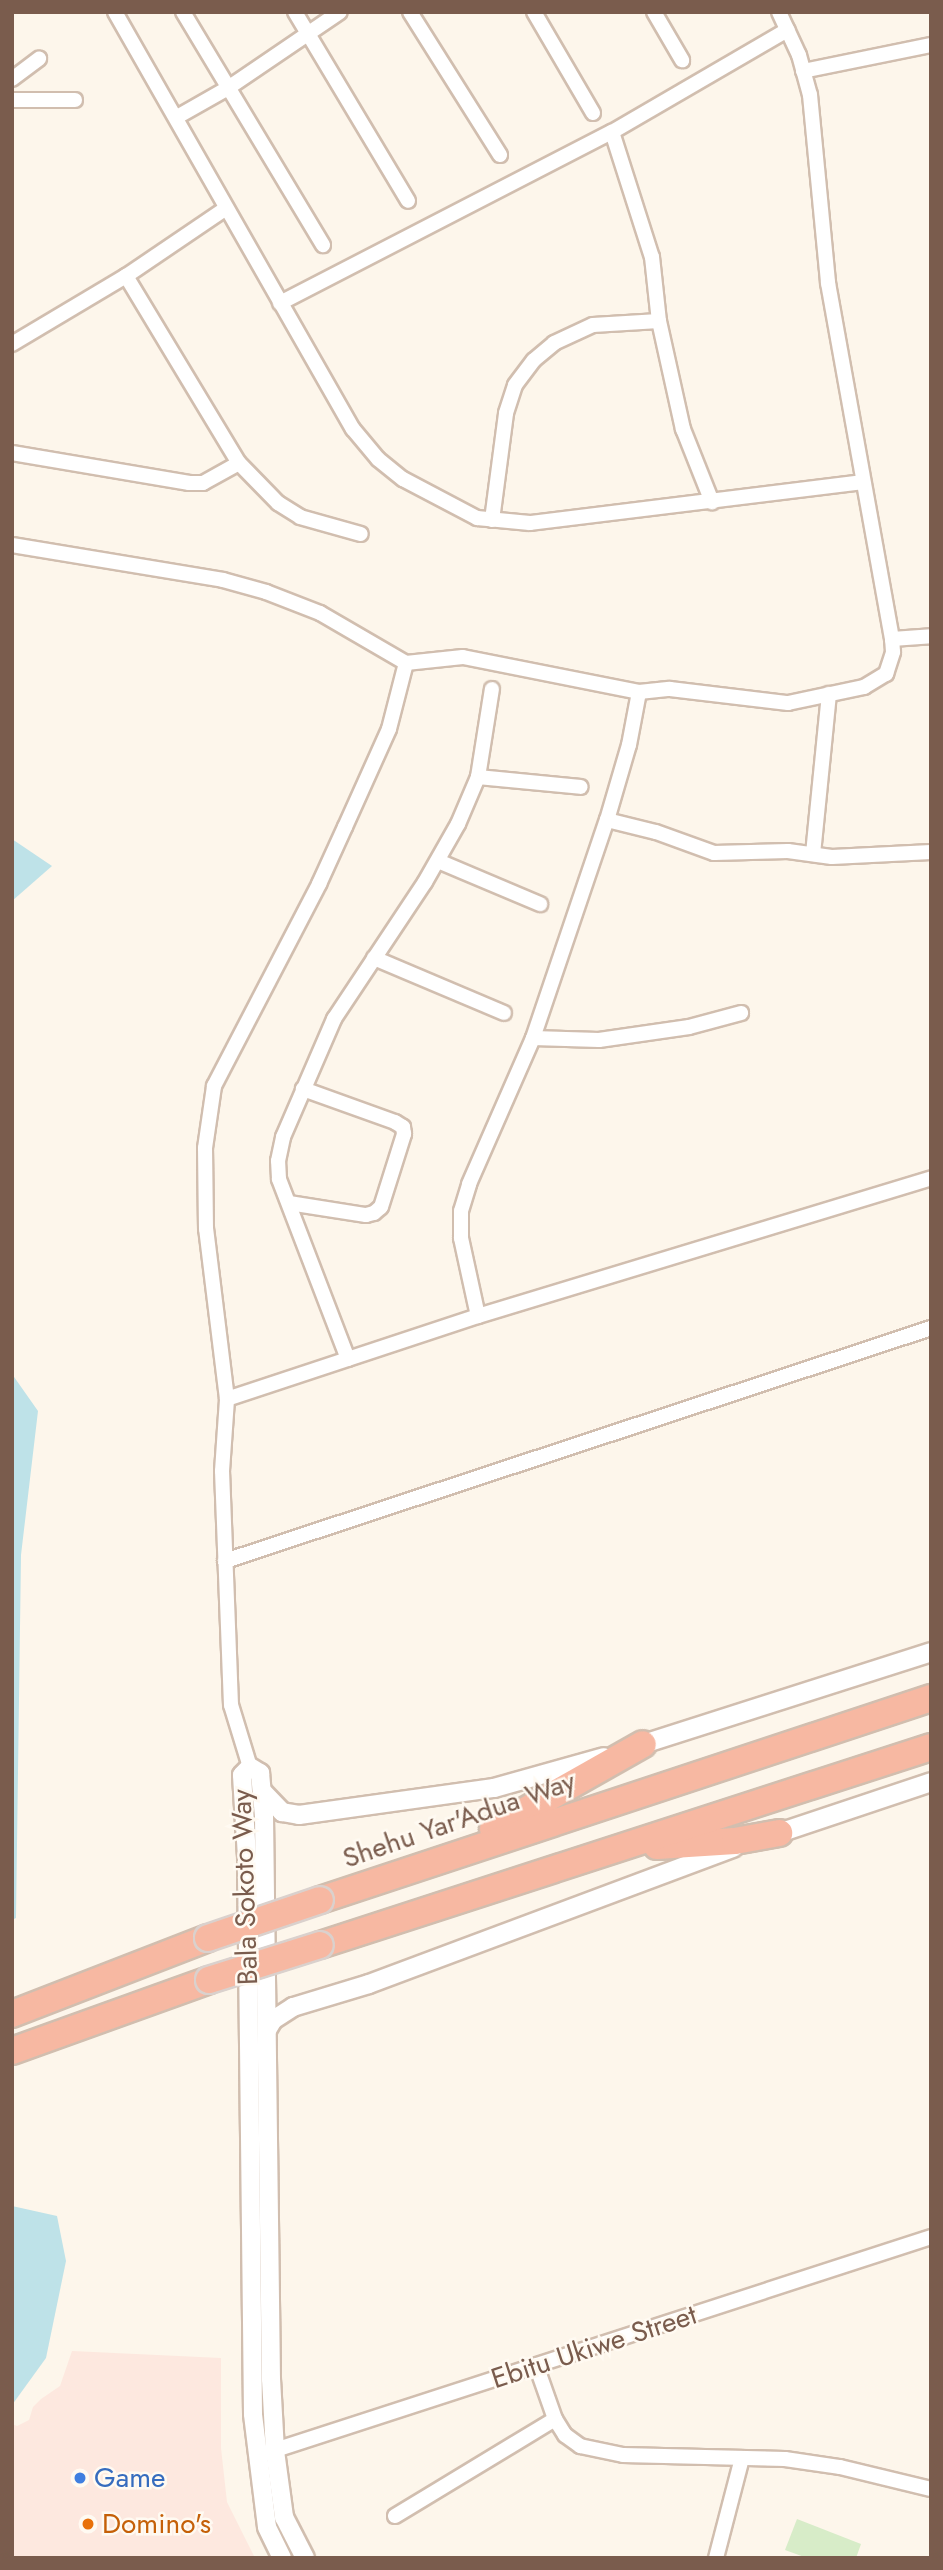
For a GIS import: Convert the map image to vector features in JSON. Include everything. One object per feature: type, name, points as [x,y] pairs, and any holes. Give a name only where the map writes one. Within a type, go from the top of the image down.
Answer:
[{"type":"highway","name":"Shehu Yar'Adua Way","points":[[12,2014],[208,1938],[384,1877],[931,1698]]},
{"type":"highway","points":[[384,1877],[472,1840],[643,1744]]},
{"type":"highway","points":[[12,2051],[209,1980],[931,1747]]},
{"type":"highway","points":[[533,1877],[653,1846],[735,1841],[779,1833]]},
{"type":"street","points":[[115,12],[177,117],[225,209],[353,429],[378,459],[403,479],[478,518],[530,523],[862,482]]},
{"type":"street","points":[[183,12],[323,245]]},
{"type":"street","points":[[295,12],[408,201]]},
{"type":"street","points":[[177,117],[228,88],[340,12]]},
{"type":"street","points":[[410,12],[500,155]]},
{"type":"street","points":[[534,12],[593,113]]},
{"type":"street","points":[[654,12],[682,60]]},
{"type":"street","points":[[12,545],[223,580],[266,592],[320,614],[406,663],[463,657],[639,692],[670,689],[788,703],[864,687],[886,674],[893,652],[892,639],[828,283],[810,95],[779,12]]},
{"type":"street","points":[[280,303],[612,132],[787,30]]},
{"type":"street","points":[[803,71],[931,45]]},
{"type":"street","points":[[12,79],[39,59]]},
{"type":"street","points":[[12,100],[75,100]]},
{"type":"street","points":[[612,132],[652,257],[659,321],[683,429],[712,502]]},
{"type":"street","points":[[12,344],[126,276],[225,209]]},
{"type":"street","points":[[126,276],[239,463],[278,503],[300,517],[361,534]]},
{"type":"street","points":[[492,520],[506,413],[515,385],[534,360],[554,343],[593,325],[659,321]]},
{"type":"street","points":[[12,453],[188,483],[203,483],[239,463]]},
{"type":"street","points":[[892,639],[931,636]]},
{"type":"street","points":[[250,1767],[231,1705],[222,1471],[228,1399],[206,1229],[205,1148],[214,1086],[345,828],[389,729],[406,663]]},
{"type":"street","points":[[348,1359],[279,1180],[278,1161],[283,1137],[334,1019],[438,860],[478,776],[492,689]]},
{"type":"street","points":[[478,1316],[461,1238],[461,1211],[469,1184],[533,1038],[607,820],[629,745],[639,692]]},
{"type":"street","points":[[813,854],[829,694]]},
{"type":"street","points":[[478,776],[581,787]]},
{"type":"street","points":[[607,820],[656,832],[714,853],[813,854],[832,858],[931,852]]},
{"type":"street","points":[[438,860],[540,904]]},
{"type":"street","points":[[374,958],[503,1013]]},
{"type":"street","points":[[533,1038],[599,1040],[689,1027],[741,1013]]},
{"type":"street","points":[[289,1203],[366,1215],[374,1213],[381,1207],[404,1133],[403,1127],[395,1122],[303,1089]]},
{"type":"street","points":[[228,1399],[478,1316],[931,1178]]},
{"type":"street","points":[[225,1561],[931,1328]]},
{"type":"street","points":[[247,1857],[249,1843],[264,1826],[299,1815],[494,1788],[643,1744],[931,1652]]},
{"type":"street","name":"Bala Sokoto Way","points":[[282,2558],[267,2527],[256,2455],[247,1857],[242,1775],[250,1767],[260,1773],[263,1792],[268,2004],[271,2379],[275,2451],[284,2517],[305,2558]]},
{"type":"street","points":[[267,2030],[273,2020],[293,2007],[369,1984],[644,1880],[931,1782]]},
{"type":"street","points":[[263,1792],[282,1812],[299,1815]]},
{"type":"street","points":[[248,1980],[254,1995],[268,2004],[293,2007]]},
{"type":"street","name":"Ebitu Ukiwe Street","points":[[256,2455],[931,2237]]},
{"type":"street","points":[[536,2365],[555,2419],[565,2435],[580,2446],[623,2455],[785,2459],[840,2468],[931,2489]]},
{"type":"street","points":[[395,2516],[555,2419]]},
{"type":"street","points":[[716,2558],[742,2458]]},
{"type":"shaded area","points":[[72,2351],[221,2358],[221,2448],[227,2502],[255,2558],[12,2558],[12,2424],[17,2426],[29,2420],[33,2407],[60,2386]]},
{"type":"green space","points":[[797,2519],[861,2544],[856,2558],[807,2558],[785,2550]]},
{"type":"water","points":[[12,839],[52,866],[12,901]]},
{"type":"water","points":[[12,1374],[38,1411],[21,1555],[16,1918],[12,1920]]},
{"type":"water","points":[[12,2206],[57,2216],[66,2261],[46,2358],[12,2405]]},
{"type":"place","name":"Game","points":[[80,2478]]},
{"type":"place","name":"Domino's","points":[[88,2524]]}]
